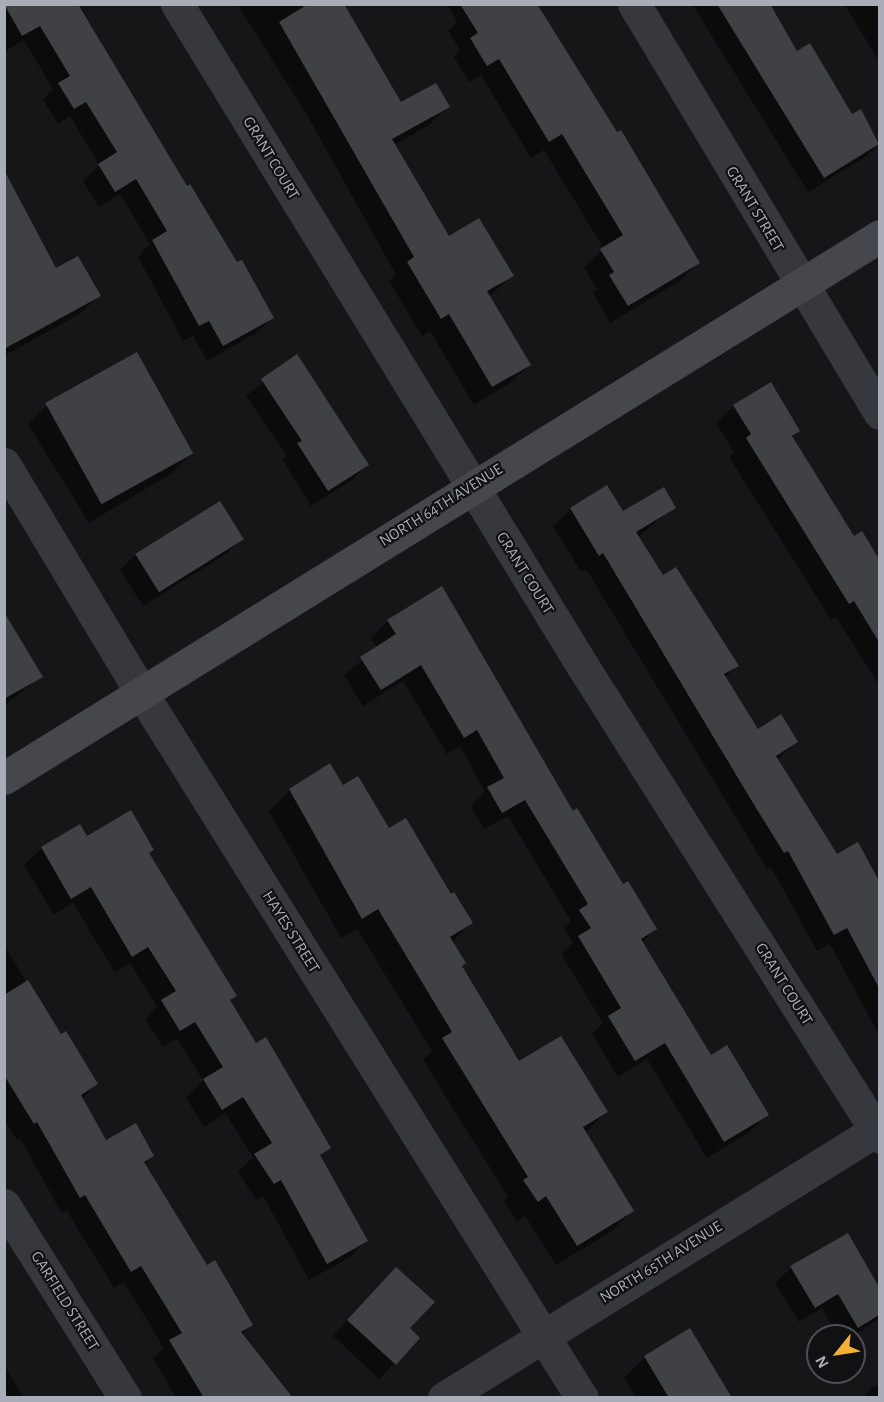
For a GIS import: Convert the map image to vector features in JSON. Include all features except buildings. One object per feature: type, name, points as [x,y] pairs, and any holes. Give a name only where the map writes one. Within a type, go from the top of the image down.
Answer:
[{"type":"street","name":"GRANT COURT","points":[[177,4],[472,486],[878,1132]]},
{"type":"street","name":"GRANT STREET","points":[[634,4],[800,285],[879,413]]},
{"type":"street","name":"NORTH 64TH AVENUE","points":[[4,778],[879,236]]},
{"type":"street","name":"HAYES STREET","points":[[4,464],[141,692],[582,1398]]},
{"type":"street","name":"NORTH 65TH AVENUE","points":[[444,1398],[543,1335],[878,1132]]},
{"type":"street","name":"GARFIELD STREET","points":[[4,1205],[126,1398]]}]
